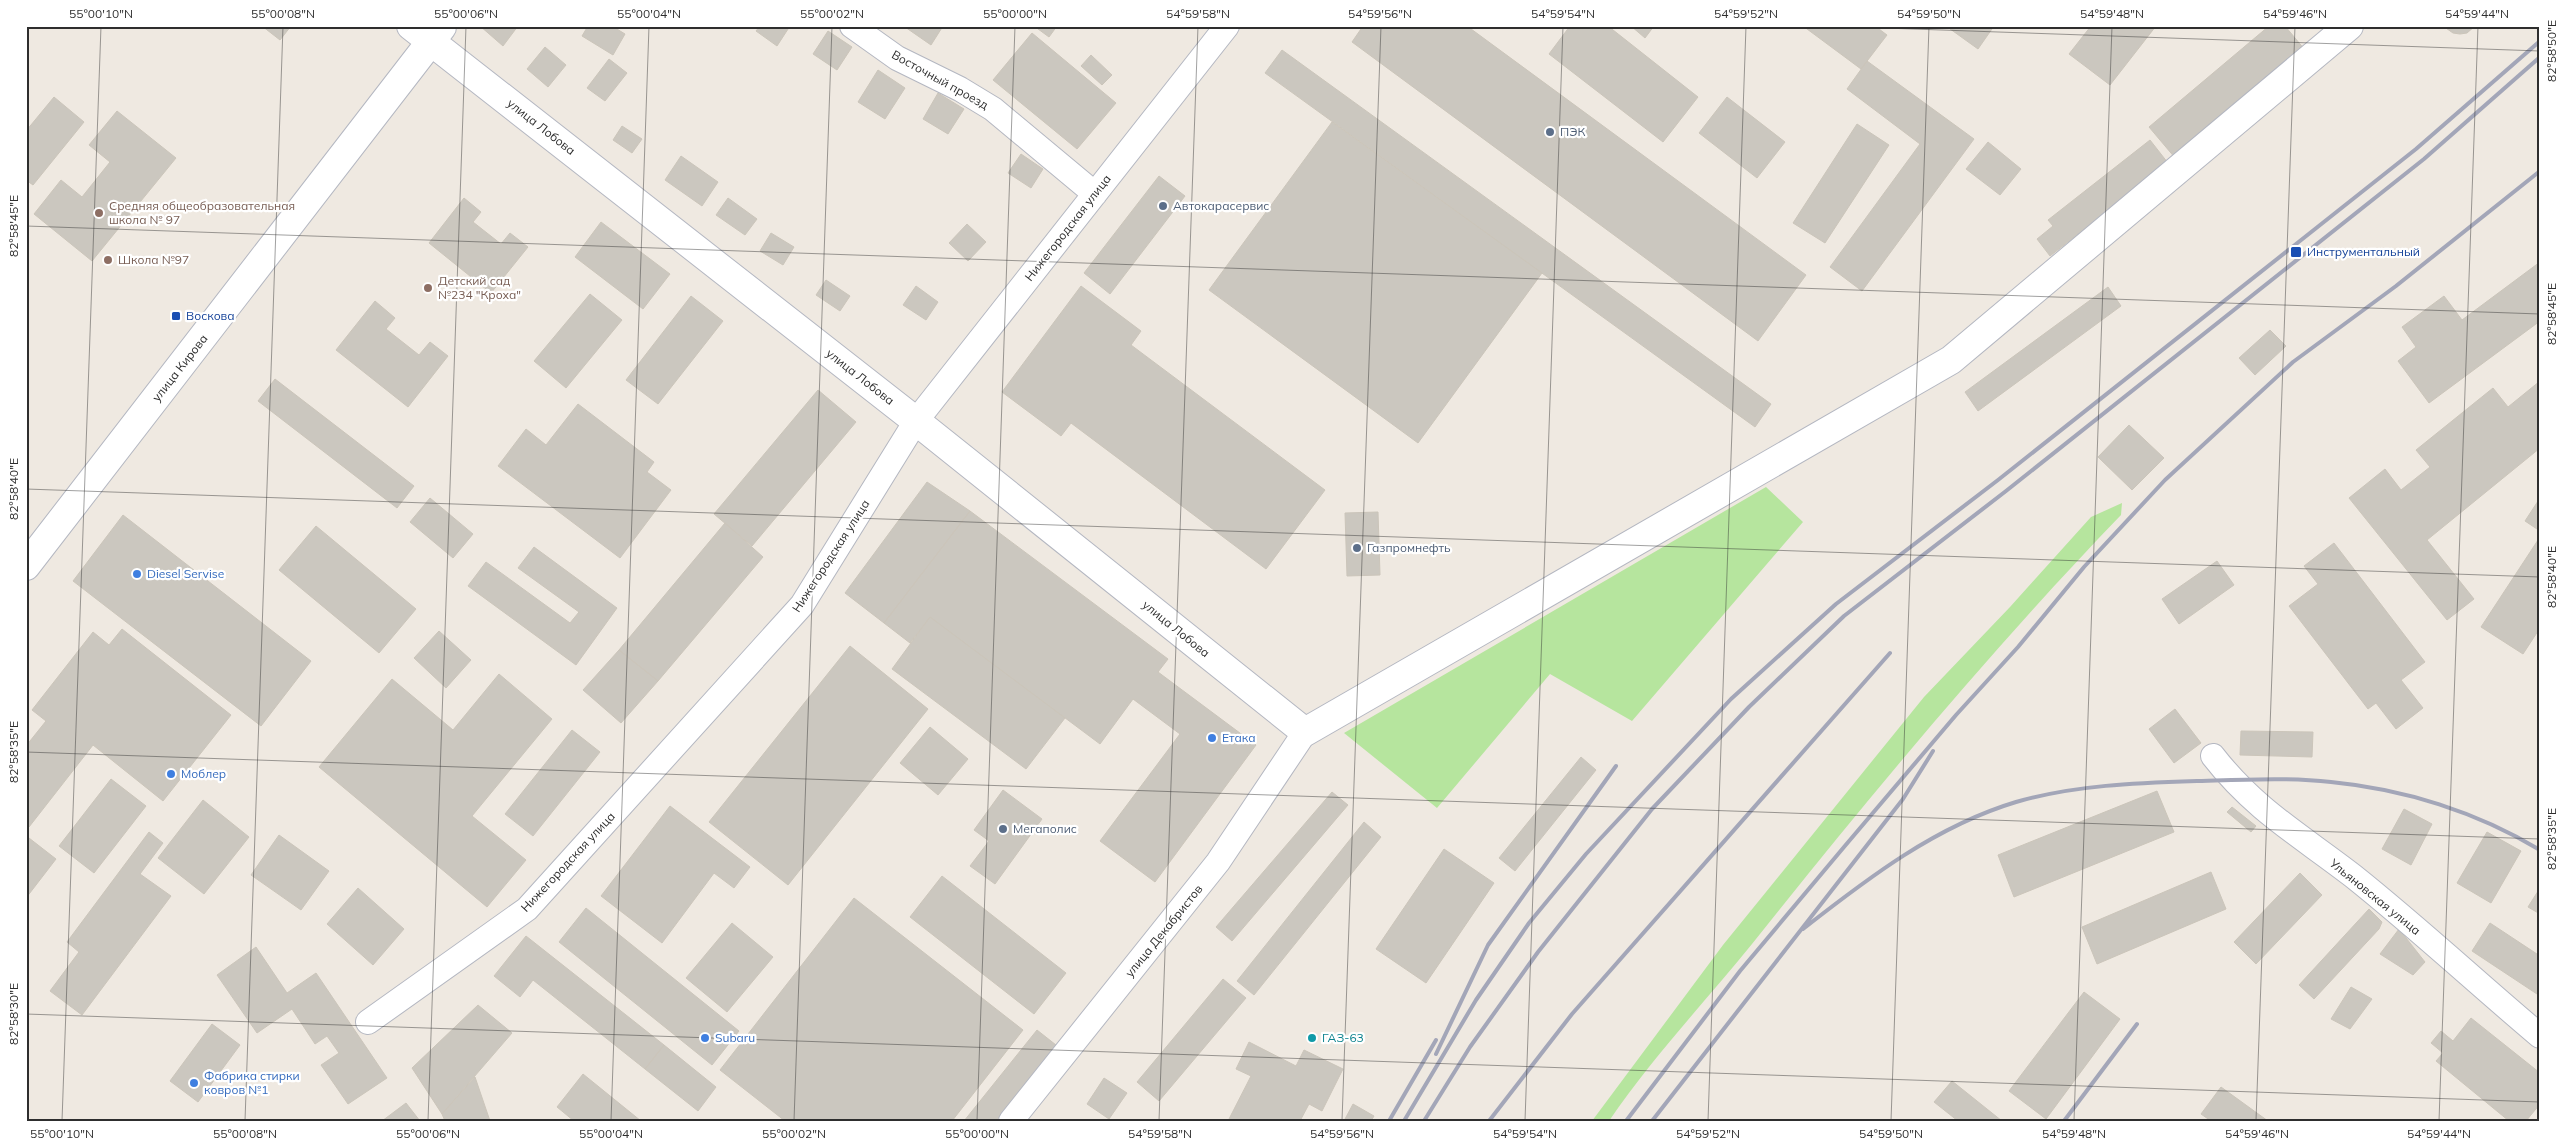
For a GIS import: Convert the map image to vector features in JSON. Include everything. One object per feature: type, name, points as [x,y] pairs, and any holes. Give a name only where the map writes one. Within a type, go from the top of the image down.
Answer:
[{"type":"street","name":"Восточный проезд","points":[[852,26],[897,58],[960,89],[992,109],[1095,194]]},
{"type":"street","name":"Нижегородская улица","points":[[368,1022],[526,909],[802,605],[916,421],[1227,26]]},
{"type":"street","points":[[1305,732],[1951,360],[2349,26]]},
{"type":"street","name":"улица Лобова","points":[[429,31],[1305,732]]},
{"type":"street","name":"улица Кирова","points":[[26,566],[429,31]]},
{"type":"street","name":"улица Декабристов","points":[[1011,1121],[1218,862],[1305,732]]},
{"type":"street","name":"Ульяновская улица","points":[[2213,756],[2232,781],[2270,816],[2352,876],[2540,1036]]},
{"type":"green space","points":[[1766,487],[1803,522],[1632,721],[1550,674],[1437,808],[1344,733]]},
{"type":"green space","points":[[2122,503],[2121,515],[2072,566],[1932,725],[1660,1053],[1609,1121],[1592,1121],[1723,945],[1924,697],[2010,607],[2091,517]]},
{"type":"building","points":[[262,26],[291,26],[280,40]]},
{"type":"building","points":[[480,26],[518,26],[503,46]]},
{"type":"building","points":[[588,26],[612,26],[625,34],[613,55],[582,36]]},
{"type":"building","points":[[760,26],[790,26],[777,46],[756,31]]},
{"type":"building","points":[[905,26],[943,26],[931,45],[905,27]]},
{"type":"building","points":[[1034,26],[1057,26],[1049,37]]},
{"type":"building","points":[[1363,26],[1467,26],[1806,275],[1758,341],[1352,42]]},
{"type":"building","points":[[1570,26],[1608,26],[1698,97],[1663,142],[1549,54]]},
{"type":"building","points":[[1631,26],[1654,26],[1645,38]]},
{"type":"building","points":[[1803,26],[1875,26],[1887,35],[1861,69]]},
{"type":"building","points":[[1946,26],[1994,26],[1978,49]]},
{"type":"building","points":[[2091,26],[2156,26],[2110,85],[2069,54]]},
{"type":"building","points":[[2269,26],[2285,26],[2305,50],[2176,159],[2149,127]]},
{"type":"building","points":[[2443,26],[2475,26],[2467,33],[2460,34],[2453,33]]},
{"type":"building","points":[[828,31],[852,47],[837,70],[813,54]]},
{"type":"building","points":[[1032,33],[1116,103],[1077,149],[993,80]]},
{"type":"building","points":[[545,47],[566,65],[548,87],[527,69]]},
{"type":"building","points":[[1282,50],[1771,404],[1755,427],[1265,73]]},
{"type":"building","points":[[1091,55],[1112,75],[1102,85],[1081,66]]},
{"type":"building","points":[[609,59],[627,73],[605,101],[587,88]]},
{"type":"building","points":[[1867,61],[1974,139],[1862,291],[1830,267],[1920,144],[1847,89]]},
{"type":"building","points":[[878,70],[905,88],[885,119],[858,102]]},
{"type":"building","points":[[938,93],[964,109],[948,134],[923,119]]},
{"type":"building","points":[[54,97],[84,122],[33,185],[26,180],[26,131]]},
{"type":"building","points":[[1727,97],[1785,142],[1757,178],[1699,133]]},
{"type":"building","name":"Средняя общеобразовательная школа № 97","points":[[117,111],[176,158],[92,261],[34,214],[61,180],[82,197],[110,162],[89,145]]},
{"type":"building","points":[[1332,122],[1542,273],[1418,443],[1209,290]]},
{"type":"building","points":[[1857,124],[1889,145],[1825,243],[1793,223]]},
{"type":"building","points":[[622,126],[642,139],[632,153],[613,140]]},
{"type":"building","points":[[2150,140],[2168,163],[2050,256],[2037,239],[2053,226],[2048,220]]},
{"type":"building","points":[[1988,142],[2021,169],[2000,195],[1966,169]]},
{"type":"building","points":[[1021,154],[1043,169],[1031,188],[1008,173]]},
{"type":"building","points":[[681,156],[718,182],[702,206],[665,180]]},
{"type":"building","points":[[1159,176],[1185,196],[1110,294],[1084,273]]},
{"type":"building","points":[[464,198],[481,212],[473,222],[501,244],[510,233],[528,247],[491,293],[429,243]]},
{"type":"building","points":[[728,198],[757,219],[745,235],[716,215]]},
{"type":"building","points":[[601,222],[670,274],[643,309],[575,257]]},
{"type":"building","points":[[967,224],[986,242],[968,261],[949,243]]},
{"type":"building","points":[[771,233],[794,247],[783,265],[760,251]]},
{"type":"building","points":[[2540,262],[2540,321],[2429,403],[2398,361],[2416,347],[2402,327],[2444,296],[2462,320]]},
{"type":"building","points":[[826,280],[850,296],[840,311],[816,295]]},
{"type":"building","points":[[916,286],[938,302],[926,320],[903,305]]},
{"type":"building","points":[[1081,286],[1141,331],[1131,345],[1325,490],[1266,569],[1071,423],[1061,436],[1002,392]]},
{"type":"building","points":[[2108,287],[2121,306],[1978,411],[1965,392]]},
{"type":"building","points":[[590,294],[622,320],[566,388],[534,361]]},
{"type":"building","points":[[691,296],[723,321],[658,404],[626,380]]},
{"type":"building","points":[[375,301],[395,318],[386,329],[419,355],[430,342],[448,356],[408,407],[336,350]]},
{"type":"building","points":[[2270,330],[2286,346],[2255,375],[2239,358]]},
{"type":"building","points":[[275,379],[414,486],[397,508],[258,401]]},
{"type":"building","points":[[2540,381],[2540,448],[2427,540],[2474,599],[2447,620],[2349,498],[2385,469],[2401,490],[2430,467],[2416,450],[2493,388],[2508,407]]},
{"type":"building","points":[[818,390],[856,422],[752,546],[714,514]]},
{"type":"building","points":[[578,404],[654,462],[647,472],[671,490],[620,558],[498,466],[526,429],[546,445]]},
{"type":"building","points":[[2129,425],[2164,458],[2132,490],[2098,457]]},
{"type":"building","points":[[927,482],[970,511],[884,623],[845,593]]},
{"type":"building","points":[[430,498],[473,534],[453,558],[410,522]]},
{"type":"building","points":[[2540,498],[2540,531],[2525,521]]},
{"type":"building","points":[[970,511],[1168,659],[1158,672],[1256,745],[1155,882],[1100,841],[1180,734],[1133,699],[1100,744],[930,617],[910,643],[884,623]]},
{"type":"building","points":[[1378,512],[1380,575],[1347,576],[1345,513]]},
{"type":"building","points":[[123,515],[311,661],[261,726],[73,581]]},
{"type":"building","points":[[725,523],[763,557],[658,681],[619,650]]},
{"type":"building","points":[[316,526],[416,609],[379,653],[279,570]]},
{"type":"building","points":[[2540,537],[2540,628],[2523,654],[2481,627]]},
{"type":"building","points":[[2334,543],[2425,662],[2401,680],[2423,708],[2396,729],[2376,703],[2368,709],[2289,606],[2318,584],[2304,566]]},
{"type":"building","points":[[534,547],[617,608],[576,665],[468,586],[486,562],[570,623],[579,612],[518,568]]},
{"type":"building","points":[[2217,561],[2234,585],[2179,624],[2162,599]]},
{"type":"building","points":[[930,617],[1065,718],[1026,769],[892,669]]},
{"type":"building","points":[[122,629],[231,715],[163,801],[93,745],[29,827],[26,824],[26,746],[46,721],[32,710],[93,632],[109,645]]},
{"type":"building","points":[[439,631],[471,660],[446,688],[414,658]]},
{"type":"building","points":[[850,646],[928,709],[788,885],[709,822]]},
{"type":"building","points":[[619,650],[658,681],[621,723],[583,690]]},
{"type":"building","points":[[499,674],[552,719],[472,816],[526,860],[487,907],[319,767],[392,679],[453,730]]},
{"type":"building","points":[[2175,709],[2201,743],[2174,763],[2149,729]]},
{"type":"building","points":[[930,727],[968,759],[938,795],[900,763]]},
{"type":"building","points":[[572,730],[600,752],[533,836],[505,814]]},
{"type":"building","points":[[2241,731],[2313,732],[2312,757],[2240,755]]},
{"type":"building","points":[[1581,757],[1596,770],[1515,871],[1499,858]]},
{"type":"building","points":[[111,779],[146,806],[94,873],[59,846]]},
{"type":"building","points":[[1003,790],[1042,819],[995,884],[970,866],[989,841],[974,830]]},
{"type":"building","points":[[2157,791],[2174,832],[2014,897],[1998,855]]},
{"type":"building","points":[[1332,792],[1348,805],[1232,941],[1216,927]]},
{"type":"building","points":[[203,800],[249,837],[204,894],[158,858]]},
{"type":"building","points":[[670,806],[750,867],[734,888],[714,873],[662,943],[601,896]]},
{"type":"building","points":[[2232,807],[2256,826],[2251,832],[2227,812]]},
{"type":"building","points":[[2404,809],[2432,824],[2411,865],[2382,849]]},
{"type":"building","points":[[1364,822],[1381,837],[1254,995],[1237,981]]},
{"type":"building","points":[[149,832],[163,843],[140,874],[171,896],[82,1015],[50,991],[79,952],[67,942]]},
{"type":"building","points":[[2487,832],[2521,851],[2491,903],[2457,883]]},
{"type":"building","points":[[279,835],[329,871],[301,910],[251,875]]},
{"type":"building","points":[[29,838],[56,859],[26,898],[26,841]]},
{"type":"building","points":[[1444,849],[1494,883],[1426,983],[1376,949]]},
{"type":"building","points":[[2211,872],[2226,909],[2097,964],[2082,927]]},
{"type":"building","points":[[2300,873],[2322,895],[2256,964],[2234,942]]},
{"type":"building","points":[[942,876],[1066,973],[1034,1014],[910,917]]},
{"type":"building","points":[[358,888],[404,929],[373,965],[327,924]]},
{"type":"building","points":[[2540,888],[2540,914],[2528,907]]},
{"type":"building","points":[[854,898],[1023,1030],[952,1121],[785,1121],[720,1070]]},
{"type":"building","points":[[586,908],[739,1031],[712,1065],[559,942]]},
{"type":"building","points":[[2369,909],[2382,922],[2379,929],[2314,999],[2299,985]]},
{"type":"building","points":[[732,923],[773,957],[727,1012],[686,978]]},
{"type":"building","points":[[2490,923],[2540,956],[2540,996],[2472,951]]},
{"type":"building","points":[[2399,929],[2425,962],[2413,975],[2380,954]]},
{"type":"building","points":[[526,936],[664,1045],[645,1069],[533,980],[520,997],[494,976]]},
{"type":"building","points":[[256,947],[287,993],[316,973],[387,1078],[348,1104],[321,1065],[339,1053],[327,1036],[315,1044],[292,1009],[257,1033],[217,975]]},
{"type":"building","points":[[1223,979],[1246,998],[1159,1101],[1137,1082]]},
{"type":"building","points":[[2351,987],[2372,999],[2350,1029],[2331,1019]]},
{"type":"building","points":[[2084,992],[2120,1019],[2046,1119],[2009,1091]]},
{"type":"building","points":[[478,1005],[512,1033],[442,1114],[412,1068]]},
{"type":"building","points":[[2471,1018],[2540,1073],[2540,1104],[2526,1121],[2509,1121],[2436,1061],[2443,1053],[2431,1043],[2441,1031],[2453,1041]]},
{"type":"building","points":[[212,1024],[240,1045],[198,1102],[170,1081]]},
{"type":"building","points":[[1037,1030],[1056,1045],[996,1121],[964,1121]]},
{"type":"building","points":[[1249,1042],[1296,1066],[1304,1050],[1343,1069],[1322,1111],[1309,1104],[1300,1121],[1228,1121],[1251,1076],[1236,1069]]},
{"type":"building","points":[[664,1045],[716,1087],[698,1111],[645,1069]]},
{"type":"building","points":[[583,1074],[641,1121],[574,1121],[557,1107]]},
{"type":"building","points":[[475,1077],[490,1121],[445,1121],[442,1114]]},
{"type":"building","points":[[1104,1078],[1127,1093],[1109,1119],[1087,1104]]},
{"type":"building","points":[[1952,1081],[2002,1121],[1958,1121],[1934,1102]]},
{"type":"building","points":[[2221,1087],[2268,1121],[2211,1121],[2201,1114]]},
{"type":"building","points":[[406,1103],[420,1121],[382,1121]]},
{"type":"building","points":[[1353,1104],[1374,1116],[1371,1121],[1344,1121]]},
{"type":"railway","points":[[1404,1121],[1476,1000],[1529,923],[1586,854],[1731,699],[1836,604],[1998,480],[2416,149],[2540,41]]},
{"type":"railway","points":[[1424,1121],[1470,1047],[1538,952],[1652,809],[1749,707],[1844,616],[2006,491],[2424,159],[2540,57]]},
{"type":"railway","points":[[1626,1121],[1740,971],[1844,847],[1956,715],[2018,647],[2084,567],[2165,480],[2293,362],[2396,286],[2540,171]]},
{"type":"railway","points":[[1489,1121],[1572,1014],[1890,653]]},
{"type":"railway","points":[[1652,1121],[1903,799],[1933,751]]},
{"type":"railway","points":[[1436,1054],[1488,945],[1616,766]]},
{"type":"railway","points":[[1803,929],[1852,891],[1904,855],[1958,825],[2016,802],[2083,788],[2151,783],[2264,779],[2314,780],[2358,785],[2386,790],[2439,804],[2491,824],[2540,850]]},
{"type":"railway","points":[[2064,1121],[2137,1024]]},
{"type":"railway","points":[[1389,1121],[1436,1040]]},
{"type":"place","name":"ПЭК","points":[[1550,132]]},
{"type":"place","name":"Автокарасервис","points":[[1163,206]]},
{"type":"place","name":"Средняя общеобразовательная школа № 97","points":[[99,213]]},
{"type":"place","name":"Инструментальный","points":[[2296,252]]},
{"type":"place","name":"Школа №97","points":[[108,260]]},
{"type":"place","name":"Детский сад №234 \"Кроха\"","points":[[428,288]]},
{"type":"place","name":"Воскова","points":[[176,316]]},
{"type":"place","name":"Газпромнефть","points":[[1357,548]]},
{"type":"place","name":"Diesel Servise","points":[[137,574]]},
{"type":"place","name":"Етака","points":[[1212,738]]},
{"type":"place","name":"Моблер","points":[[171,774]]},
{"type":"place","name":"Мегаполис","points":[[1003,829]]},
{"type":"place","name":"Subaru","points":[[705,1038]]},
{"type":"place","name":"ГАЗ-63","points":[[1312,1038]]},
{"type":"place","name":"Фабрика стирки ковров №1","points":[[194,1083]]}]
